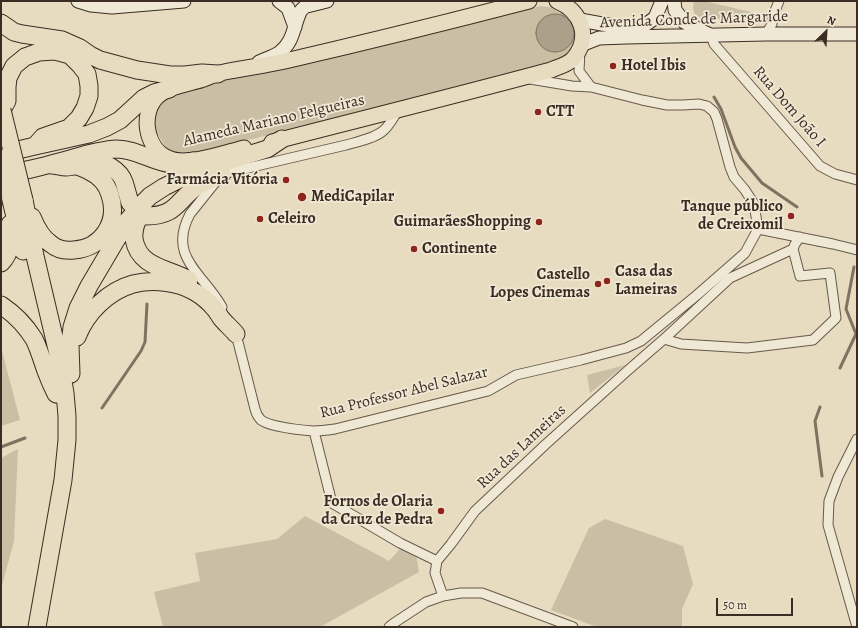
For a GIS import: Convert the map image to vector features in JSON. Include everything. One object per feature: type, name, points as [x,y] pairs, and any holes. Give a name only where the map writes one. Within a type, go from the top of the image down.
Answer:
[{"type":"highway","points":[[1,24],[14,32],[62,40],[80,48],[100,60],[137,70],[170,75],[202,73],[218,74]]},
{"type":"highway","points":[[35,146],[43,137],[69,128],[79,118],[85,108],[89,96],[87,74],[80,64],[70,56],[55,51],[39,52],[24,57],[14,66],[8,78],[7,101],[2,107],[18,202],[31,214],[35,224],[44,237],[52,245],[65,250],[85,248],[92,246],[99,241],[110,225],[113,215],[112,200],[109,191],[103,182],[97,175],[88,170],[75,166]]},
{"type":"highway","points":[[1,154],[89,134],[120,120],[144,98],[154,93],[169,89]]},
{"type":"highway","points":[[71,374],[70,345],[72,327],[78,308],[128,220],[142,204],[150,196],[164,187],[202,169],[267,149],[282,139]]},
{"type":"highway","points":[[1,175],[51,165],[96,152],[115,150],[133,152],[172,164],[194,161]]},
{"type":"highway","points":[[1,158],[18,202],[35,256],[59,358],[61,394],[53,471],[26,627]]},
{"type":"highway","points":[[51,165],[67,167],[91,161],[98,162],[114,169],[124,180],[130,203]]},
{"type":"highway","points":[[146,216],[155,216],[171,211],[177,207],[195,188],[222,174]]},
{"type":"highway","points":[[174,182],[144,211],[136,222],[134,235],[137,250],[141,257],[149,262],[184,277],[196,284],[221,305]]},
{"type":"highway","points":[[1,263],[5,259],[10,246],[9,216],[18,202]]},
{"type":"highway","points":[[61,394],[71,374],[72,356],[75,344],[87,318],[112,294],[133,284],[147,282],[171,284],[184,287],[195,292],[205,298],[214,307],[221,318],[236,334]]},
{"type":"highway","points":[[1,305],[24,326],[33,338],[46,371],[61,394],[68,416],[63,480],[38,627]]},
{"type":"main road","points":[[78,1],[91,5],[112,7],[184,1]]},
{"type":"main road","points":[[279,1],[288,8],[295,28]]},
{"type":"main road","points":[[248,67],[279,53],[293,36],[301,11],[309,3],[327,1]]},
{"type":"main road","name":"Alameda Mariano Felgueiras","points":[[529,1],[500,4],[322,52],[218,74],[169,89],[157,96],[148,112],[147,128],[149,136],[152,143],[162,155],[175,160],[194,161],[369,118],[551,70],[567,63],[573,58],[581,45]]},
{"type":"main road","points":[[557,1],[570,8],[580,20],[582,28],[581,45]]},
{"type":"main road","points":[[580,20],[613,26],[642,27],[656,18],[662,1]]},
{"type":"main road","points":[[674,1],[675,10],[684,22],[711,35]]},
{"type":"main road","name":"Avenida Conde de Margaride","points":[[581,45],[600,38],[766,34],[857,34]]},
{"type":"street","points":[[766,34],[772,24],[773,16],[779,1]]},
{"type":"street","name":"Rua Dom João I","points":[[711,35],[714,44],[820,166],[835,174],[857,180]]},
{"type":"street","points":[[581,45],[579,71],[591,87]]},
{"type":"street","points":[[522,78],[572,86],[591,87],[667,105],[699,104],[708,106],[714,112],[717,119],[734,177],[754,204],[758,229],[857,250]]},
{"type":"street","points":[[222,174],[346,145],[377,135],[384,131],[399,109]]},
{"type":"street","name":"Rua Professor Abel Salazar","points":[[222,174],[186,221],[182,239],[186,258],[190,266],[209,287],[221,305],[236,334],[254,409],[258,416],[270,424],[314,431],[335,429],[488,391],[516,375],[626,348],[641,341],[697,295],[744,253],[758,229]]},
{"type":"street","points":[[664,339],[730,278],[793,249],[800,237]]},
{"type":"street","points":[[664,339],[681,344],[747,348],[813,340],[836,318],[830,273],[800,276],[793,249]]},
{"type":"street","name":"Rua das Lameiras","points":[[437,561],[475,511],[551,439],[664,339]]},
{"type":"street","points":[[314,431],[332,503],[400,543],[437,561],[435,573],[443,596]]},
{"type":"street","points":[[857,439],[838,477],[829,501],[828,525],[857,627]]},
{"type":"street","points":[[389,627],[426,602],[443,596],[461,593],[482,593],[573,627]]},
{"type":"shaded area","points":[[694,1],[704,1],[755,13],[754,22],[699,17],[694,13]]},
{"type":"shaded area","points":[[541,6],[556,8],[565,14],[571,23],[574,34],[573,46],[566,56],[549,64],[197,153],[179,154],[169,151],[155,131],[156,115],[160,104],[173,95],[189,89]]},
{"type":"shaded area","points":[[551,14],[559,14],[566,17],[571,22],[574,33],[571,44],[566,49],[559,52],[551,52],[544,49],[539,44],[536,37],[536,29],[539,22],[544,17]]},
{"type":"shaded area","points":[[1,347],[20,420],[1,426]]},
{"type":"shaded area","points":[[625,365],[590,393],[587,375]]},
{"type":"shaded area","points":[[18,449],[14,541],[1,589],[1,458]]},
{"type":"shaded area","points":[[305,516],[389,561],[401,548],[416,554],[419,572],[320,627],[163,627],[154,592],[200,581],[195,553],[277,539]]},
{"type":"shaded area","points":[[605,519],[683,546],[693,584],[682,609],[682,627],[597,627],[551,610],[589,528]]},
{"type":"waterway","points":[[714,97],[721,109],[735,147],[741,158],[762,183],[797,207]]},
{"type":"waterway","points":[[840,368],[856,334],[846,309],[854,267]]},
{"type":"waterway","points":[[102,408],[141,351],[145,342],[147,304]]},
{"type":"waterway","points":[[820,407],[815,421],[822,476]]},
{"type":"waterway","points":[[1,447],[25,438]]},
{"type":"place","name":"Hotel Ibis","points":[[613,66]]},
{"type":"place","name":"CTT","points":[[538,112]]},
{"type":"place","name":"Farmácia Vitória","points":[[286,180]]},
{"type":"place","name":"MediCapilar","points":[[302,197]]},
{"type":"place","name":"Tanque público de Creixomil","points":[[791,216]]},
{"type":"place","name":"Celeiro","points":[[260,219]]},
{"type":"place","name":"GuimarãesShopping","points":[[539,222]]},
{"type":"place","name":"Continente","points":[[414,249]]},
{"type":"place","name":"Casa das Lameiras","points":[[607,281]]},
{"type":"place","name":"Castello Lopes Cinemas","points":[[598,284]]},
{"type":"place","name":"Fornos de Olaria da Cruz de Pedra","points":[[441,511]]}]
